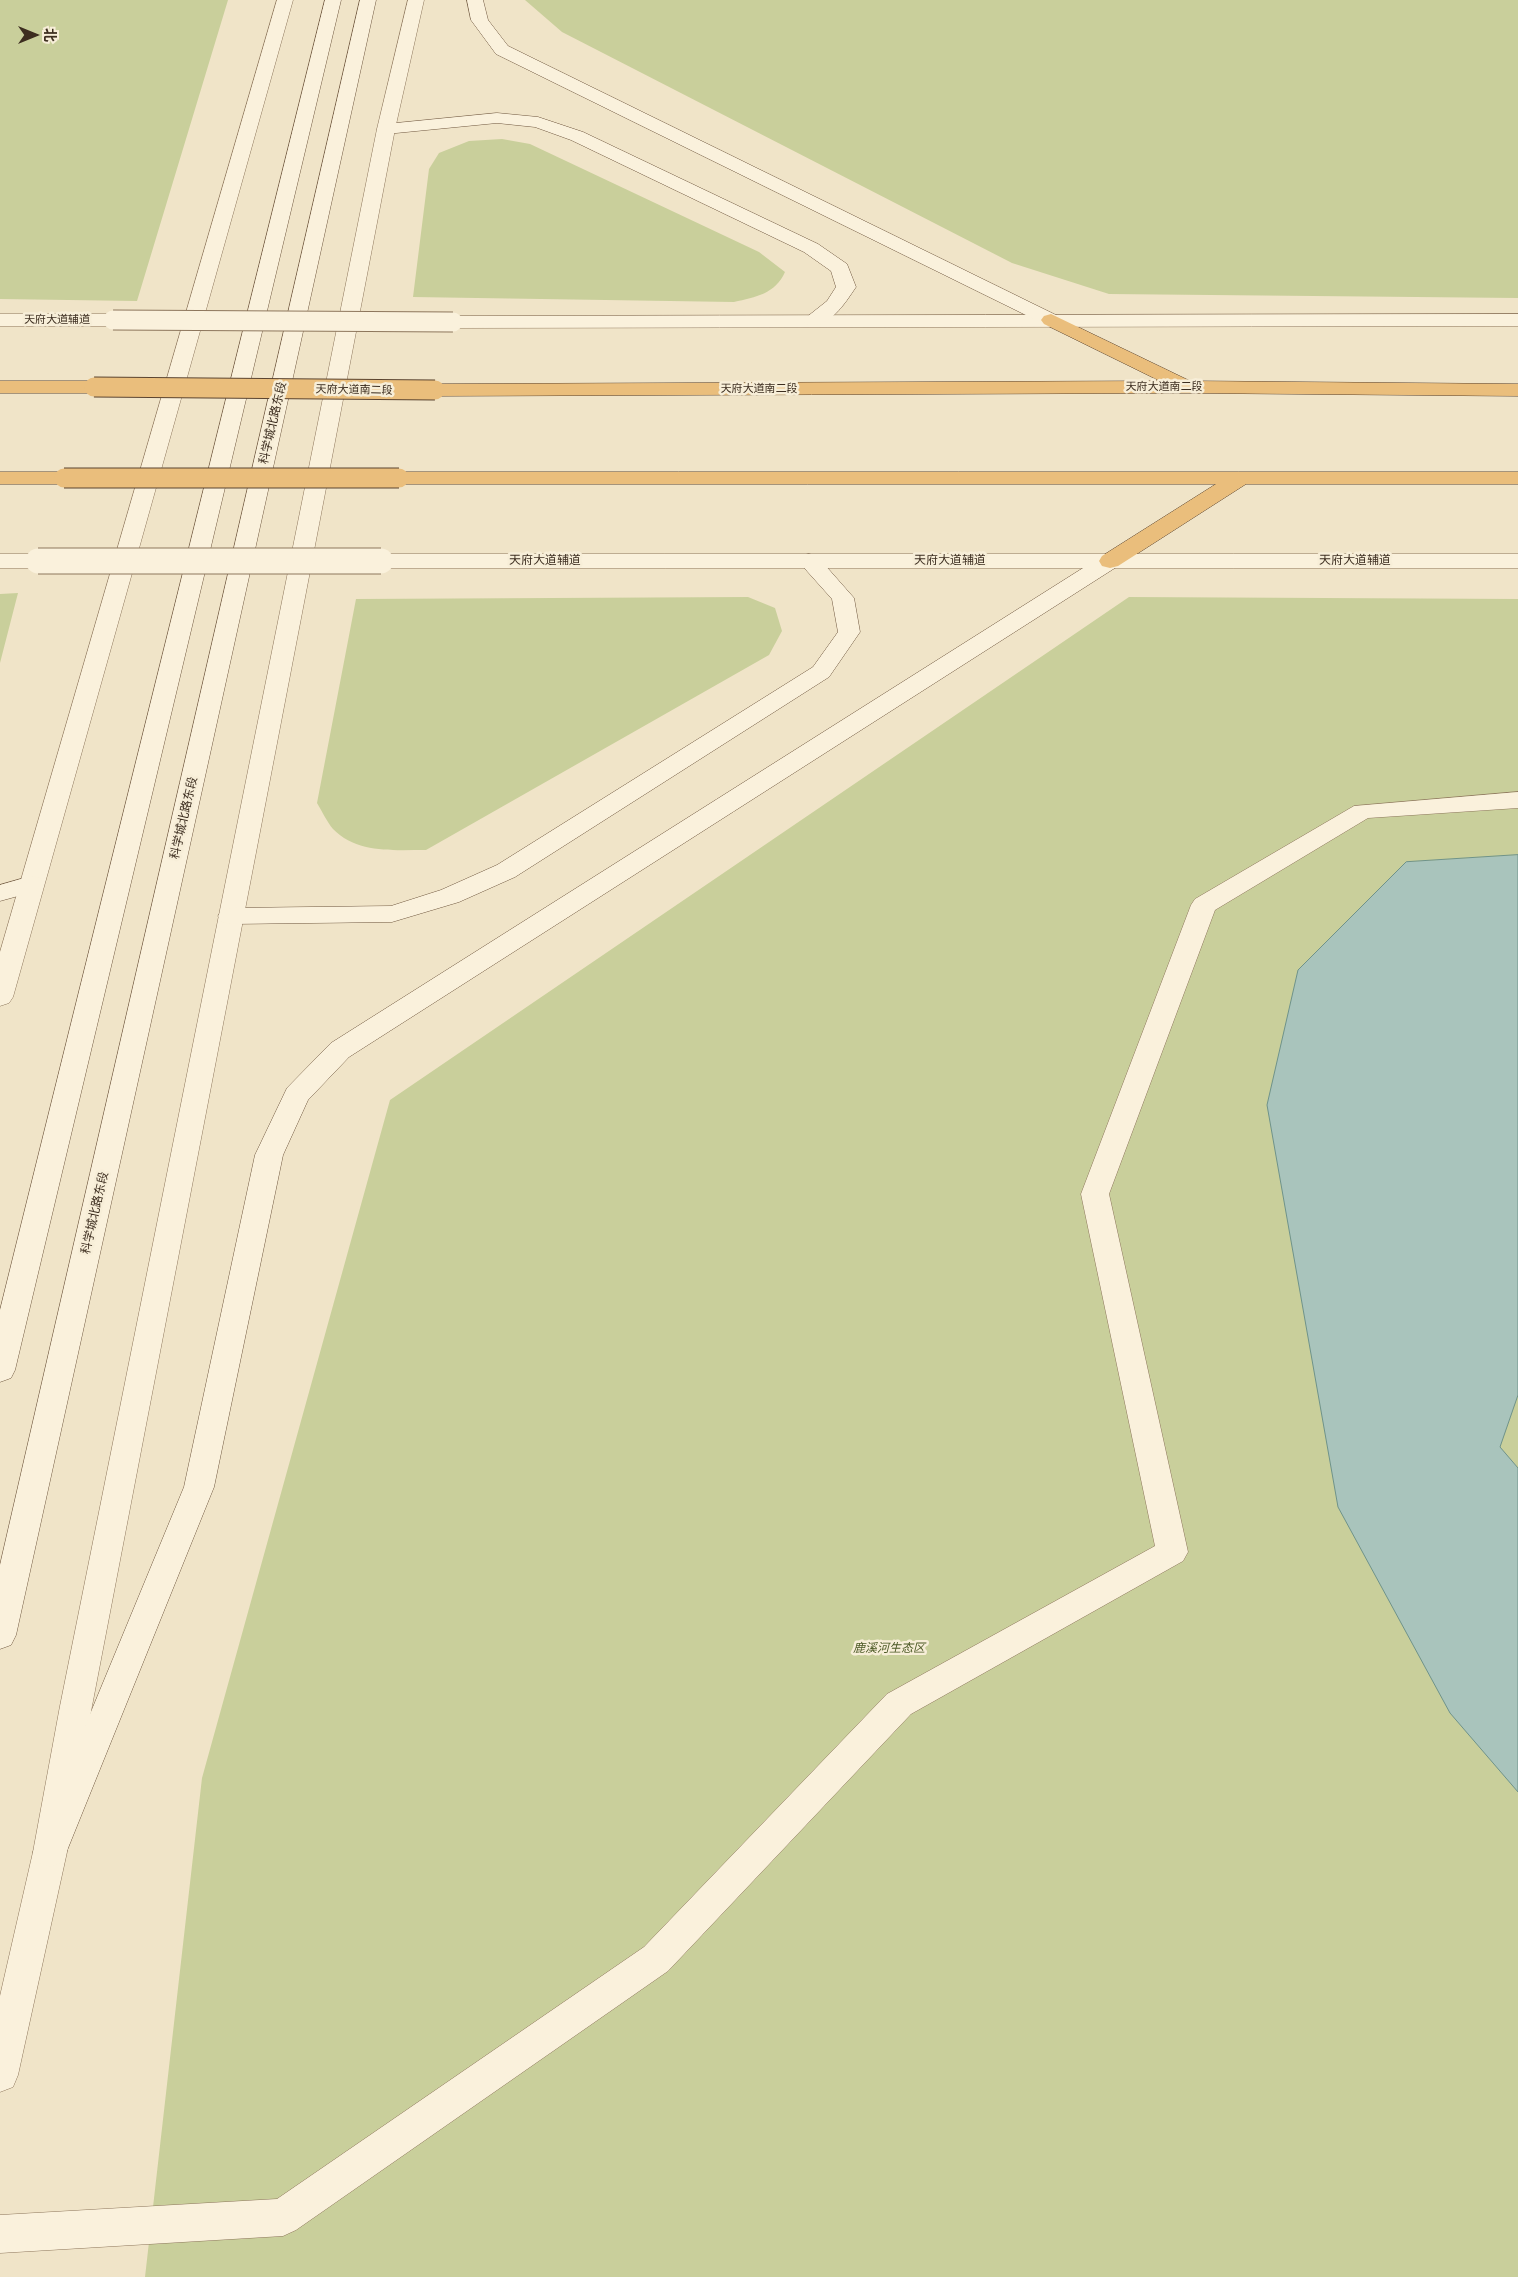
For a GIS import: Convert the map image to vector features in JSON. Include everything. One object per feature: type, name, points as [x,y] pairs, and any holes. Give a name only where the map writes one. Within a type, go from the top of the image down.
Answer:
[{"type":"highway","points":[[1051,320],[1188,387]]},
{"type":"highway","name":"天府大道南二段","points":[[0,387],[435,390],[1188,387],[1518,390]]},
{"type":"highway","points":[[0,478],[1518,478]]},
{"type":"highway","points":[[1110,561],[1241,478]]},
{"type":"street","points":[[0,996],[285,0]]},
{"type":"street","points":[[0,1370],[332,0]]},
{"type":"street","name":"科学城北路东段","points":[[0,1635],[368,0]]},
{"type":"street","points":[[0,2075],[50,1852],[82,1677],[386,129],[416,0]]},
{"type":"street","points":[[476,0],[475,5],[485,29],[502,50],[1051,320]]},
{"type":"street","points":[[386,129],[497,118],[538,122],[576,136],[811,248],[840,268],[846,287],[834,305],[813,320]]},
{"type":"street","name":"天府大道辅道","points":[[0,320],[453,322],[813,320]]},
{"type":"street","points":[[813,320],[1518,320]]},
{"type":"street","name":"天府大道辅道","points":[[0,561],[1518,561]]},
{"type":"street","points":[[231,916],[392,914],[450,896],[506,871],[821,672],[849,632],[843,598],[809,561]]},
{"type":"street","points":[[50,1852],[199,1487],[269,1155],[297,1095],[340,1050],[1110,561]]},
{"type":"street","points":[[0,2234],[283,2217],[656,1959],[899,1704],[1172,1552],[1095,1194],[1204,905],[1363,811],[1518,800]]},
{"type":"street","points":[[0,893],[31,884]]},
{"type":"green space","points":[[0,0],[228,0],[137,301],[0,299]]},
{"type":"green space","points":[[525,0],[1518,0],[1518,298],[1109,294],[1012,263],[562,32]]},
{"type":"green space","points":[[502,139],[530,144],[759,252],[785,272],[770,290],[757,296],[734,302],[413,297],[429,169],[439,153],[469,141]]},
{"type":"green space","points":[[18,593],[0,663],[0,594]]},
{"type":"green space","points":[[748,597],[775,608],[782,631],[769,655],[426,850],[377,849],[353,843],[333,829],[317,803],[356,599]]},
{"type":"green space","name":"鹿溪河生态区","points":[[1129,597],[1518,599],[1518,2277],[145,2277],[202,1778],[390,1100]]},
{"type":"water","points":[[1518,855],[1518,1395],[1500,1447],[1518,1468],[1518,1792],[1450,1713],[1338,1507],[1267,1105],[1298,970],[1406,862]]}]
